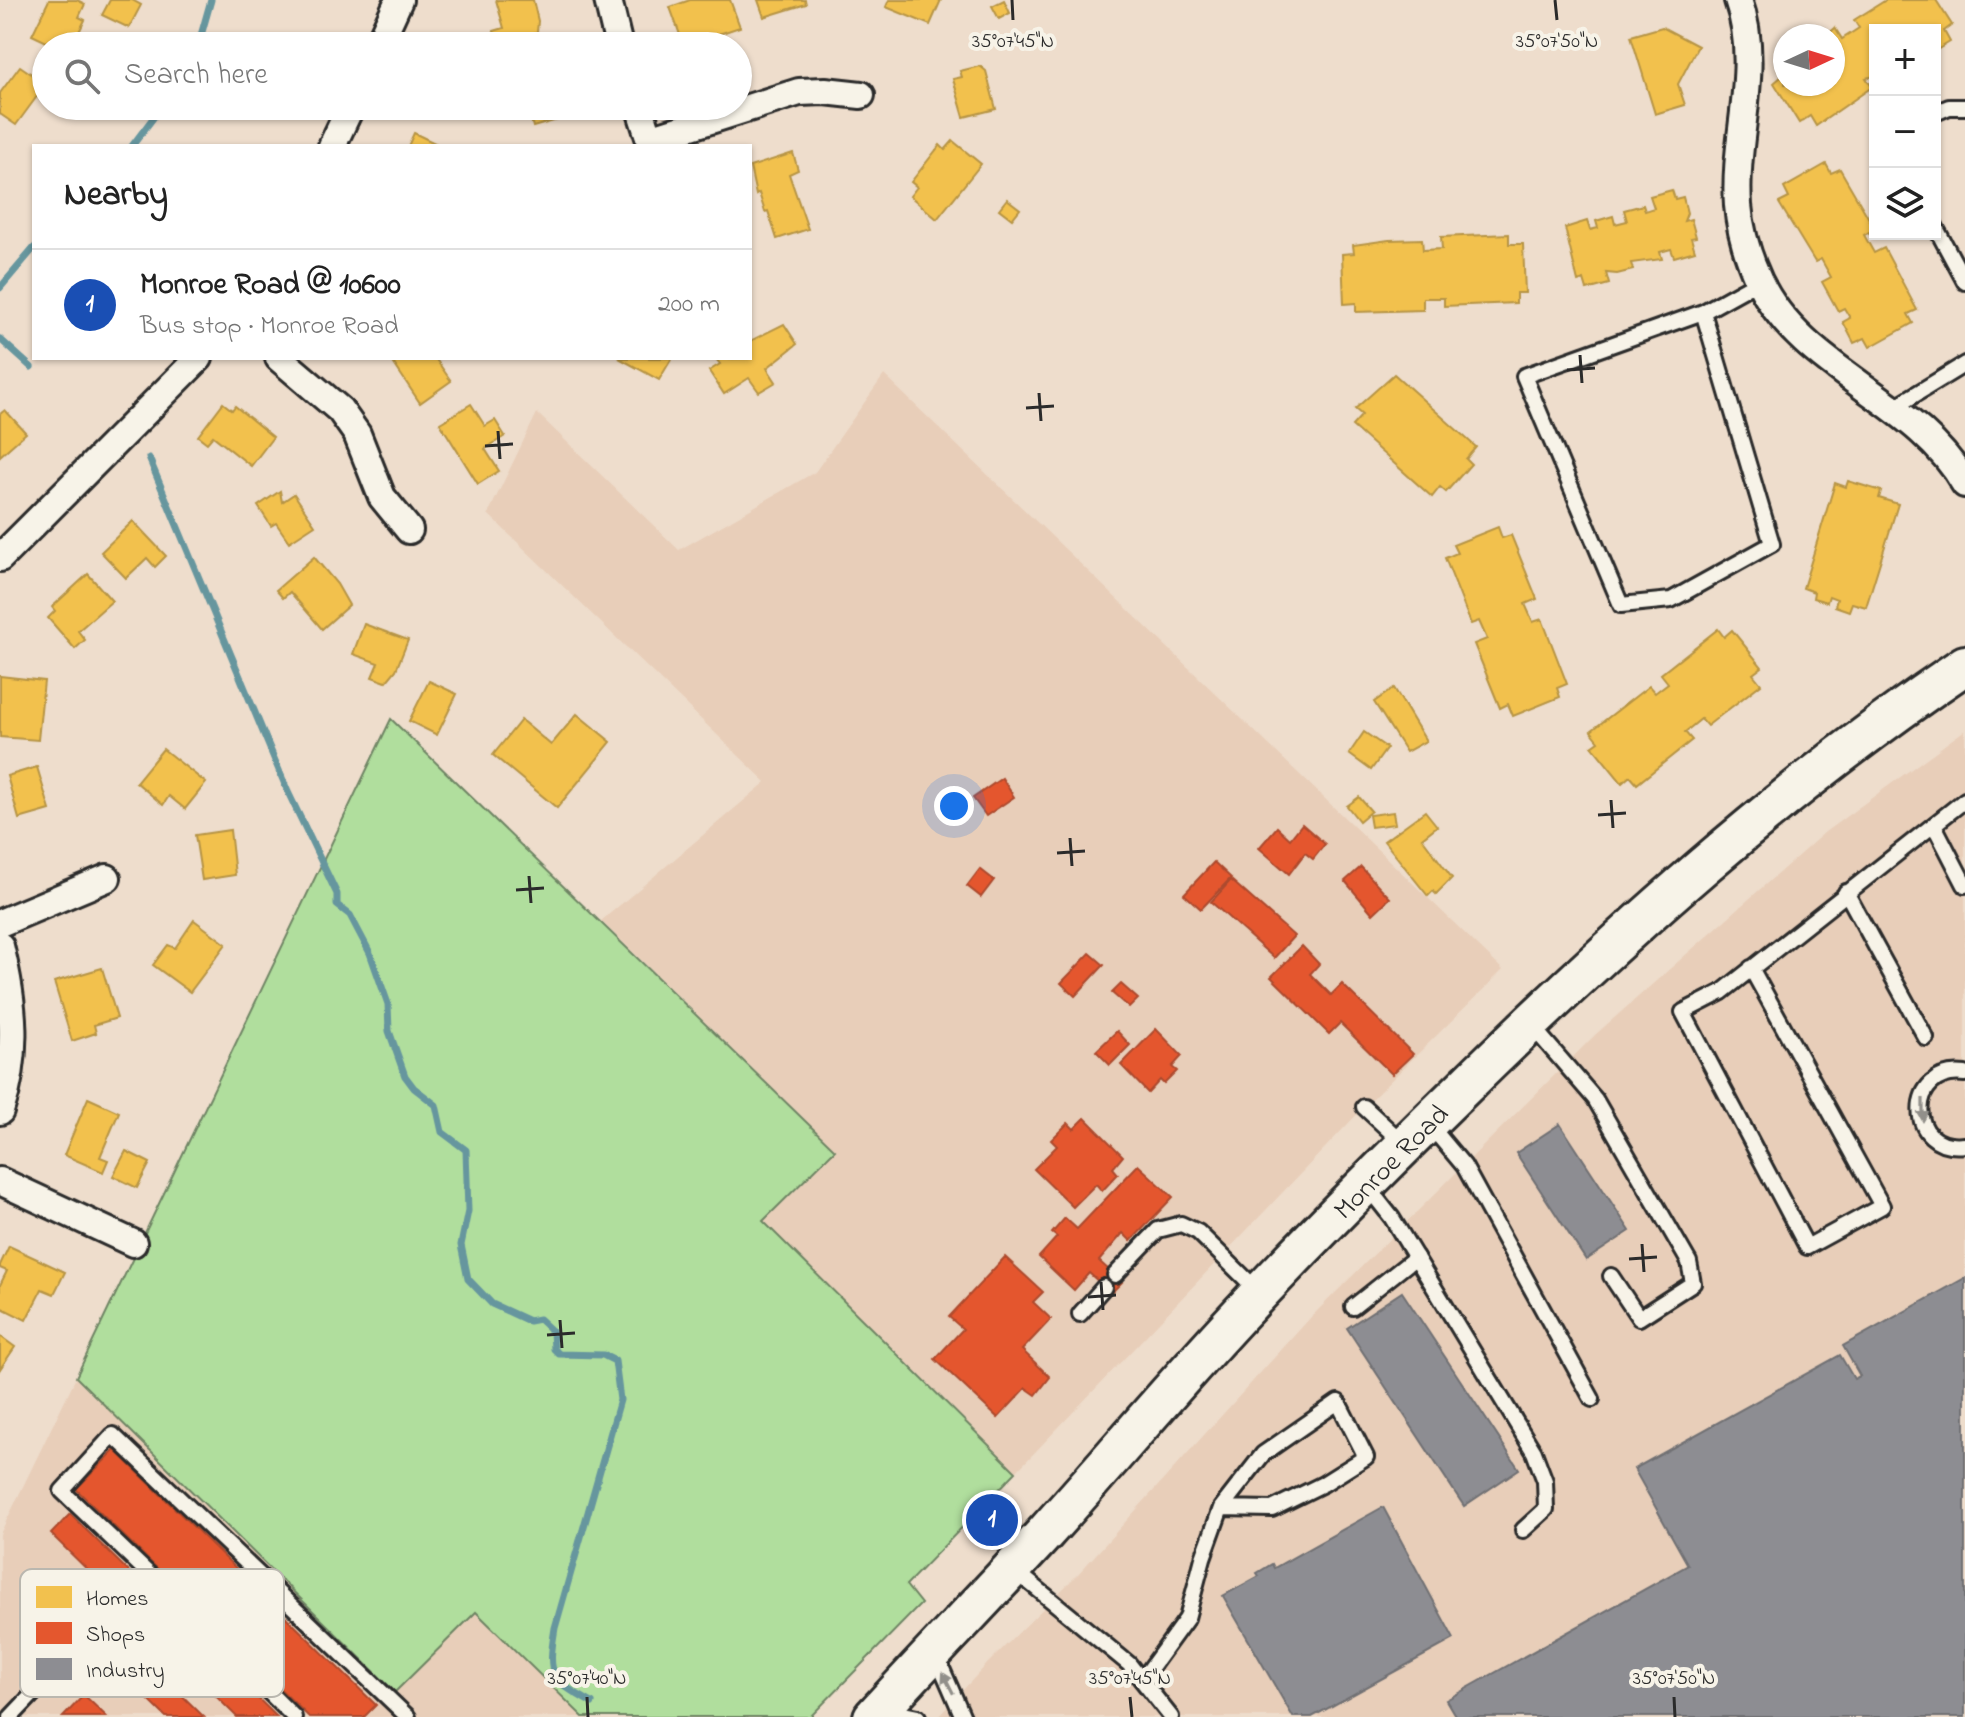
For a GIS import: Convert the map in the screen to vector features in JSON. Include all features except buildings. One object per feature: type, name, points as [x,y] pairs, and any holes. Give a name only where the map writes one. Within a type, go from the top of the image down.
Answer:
[{"type":"main road","name":"Monroe Road","points":[[877,1713],[1260,1293],[1529,1023],[1793,789],[1965,665]]},
{"type":"street","points":[[384,32],[399,0]]},
{"type":"street","points":[[608,0],[616,32]]},
{"type":"street","points":[[1738,0],[1747,35],[1738,206],[1744,245],[1759,281],[1769,299],[1804,340],[1938,446],[1965,484]]},
{"type":"street","points":[[752,108],[799,92],[861,95]]},
{"type":"street","points":[[333,144],[344,120]]},
{"type":"street","points":[[644,120],[651,142],[716,120]]},
{"type":"street","points":[[0,558],[197,360]]},
{"type":"street","points":[[281,360],[340,410],[357,434],[382,497],[409,530]]},
{"type":"street","points":[[0,923],[107,878]]},
{"type":"street","points":[[0,946],[10,985],[14,1021],[10,1075],[0,1111]]},
{"type":"street","points":[[0,1181],[133,1243]]},
{"type":"lane","points":[[1941,110],[1965,107]]},
{"type":"lane","points":[[1941,237],[1965,282]]},
{"type":"lane","points":[[1703,312],[1772,544],[1671,600],[1621,605],[1524,376],[1703,312],[1759,281]]},
{"type":"lane","points":[[1893,408],[1965,364]]},
{"type":"lane","points":[[1751,968],[1882,1206],[1807,1247],[1683,1012],[1722,992],[1751,968],[1846,892],[1965,800]]},
{"type":"lane","points":[[1934,825],[1965,885]]},
{"type":"lane","points":[[1846,892],[1926,1038]]},
{"type":"lane","points":[[1529,1023],[1595,1099],[1689,1262],[1693,1283],[1639,1318],[1611,1276]]},
{"type":"lane","points":[[1965,1074],[1943,1075],[1932,1082],[1920,1103],[1924,1128],[1932,1138],[1943,1144],[1965,1145]]},
{"type":"lane","points":[[1364,1107],[1417,1134],[1464,1166],[1592,1399]]},
{"type":"lane","points":[[1366,1184],[1392,1218],[1534,1452],[1545,1481],[1546,1509],[1523,1530]]},
{"type":"lane","points":[[1115,1275],[1158,1230],[1181,1224],[1198,1232],[1260,1293]]},
{"type":"lane","points":[[1353,1307],[1416,1257]]},
{"type":"lane","points":[[1080,1314],[1104,1287]]},
{"type":"lane","points":[[1142,1680],[1187,1618],[1203,1558],[1221,1508],[1263,1454],[1338,1402],[1366,1457],[1323,1484],[1272,1509],[1221,1508]]},
{"type":"lane","points":[[142,1569],[62,1491],[113,1435],[253,1569]]},
{"type":"lane","points":[[1012,1568],[1129,1664],[1171,1717]]},
{"type":"lane","points":[[284,1598],[408,1717]]},
{"type":"lane","points":[[935,1649],[963,1717]]},
{"type":"lane","points":[[11,1717],[30,1697]]},
{"type":"lane","points":[[273,1697],[294,1717]]},
{"type":"lane","points":[[877,1713],[918,1717]]},
{"type":"shaded area","points":[[884,375],[1503,970],[1366,1105],[1016,1472],[762,1220],[835,1149],[601,921],[766,782],[488,514],[537,413],[679,550],[815,472]]},
{"type":"shaded area","points":[[1965,730],[1965,1717],[938,1717],[1079,1573],[1311,1317],[1596,1034],[1825,832]]},
{"type":"shaded area","points":[[76,1377],[270,1569],[20,1569],[20,1697],[284,1697],[284,1582],[395,1692],[476,1612],[583,1717],[0,1717],[0,1534]]},
{"type":"green space","points":[[391,719],[835,1150],[763,1221],[1016,1472],[906,1585],[921,1604],[810,1717],[583,1717],[476,1612],[395,1692],[284,1582],[284,1569],[270,1569],[76,1377]]},
{"type":"waterway","points":[[202,32],[211,0]]},
{"type":"waterway","points":[[134,144],[152,120]]},
{"type":"waterway","points":[[0,288],[32,250]]},
{"type":"waterway","points":[[0,339],[31,367]]},
{"type":"waterway","points":[[149,458],[288,792],[337,894],[337,905],[350,915],[370,953],[388,1004],[389,1031],[405,1076],[414,1088],[436,1105],[442,1132],[466,1150],[468,1211],[461,1245],[468,1279],[492,1304],[529,1321],[539,1319],[553,1332],[554,1349],[559,1354],[603,1355],[615,1361],[620,1400],[555,1628],[552,1657],[552,1666],[560,1681],[592,1703]]},
{"type":"place","name":"Monroe Road @ 10600","points":[[992,1520]]}]
